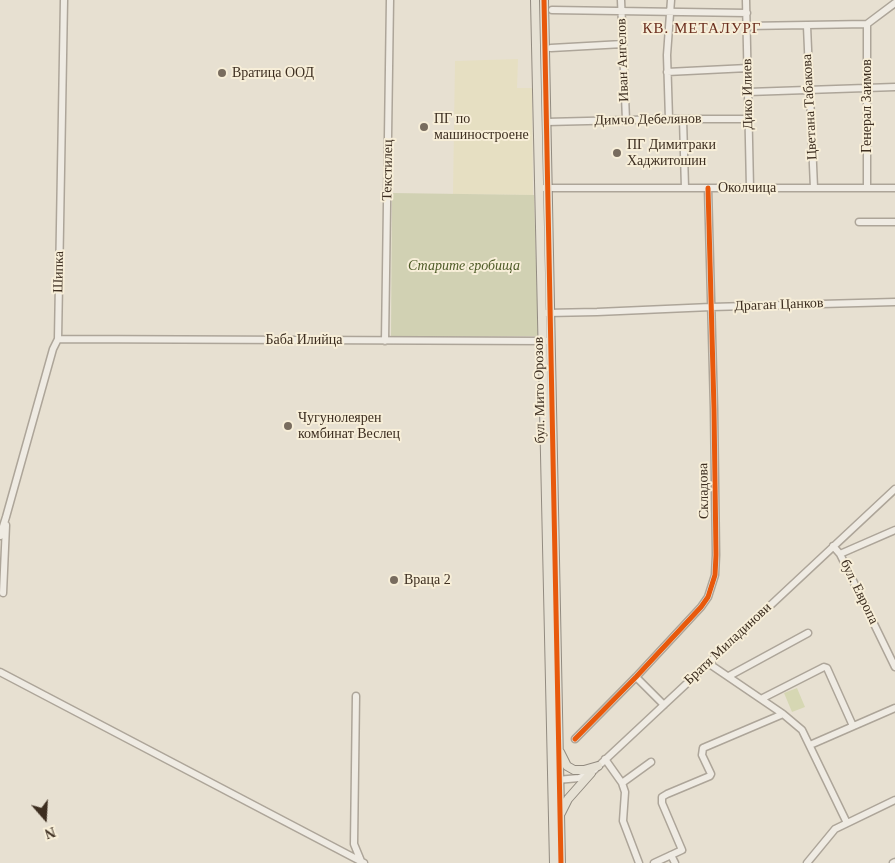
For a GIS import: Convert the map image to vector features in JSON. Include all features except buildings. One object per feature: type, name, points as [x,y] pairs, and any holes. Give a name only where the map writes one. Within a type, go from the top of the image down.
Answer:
[{"type":"main road","name":"бул. Мито Орозов","points":[[536,0],[544,188],[559,750],[556,780]]},
{"type":"main road","name":"бул. Мито Орозов","points":[[544,0],[546,122],[544,188]]},
{"type":"main road","name":"бул. Мито Орозов","points":[[547,341],[556,780]]},
{"type":"main road","points":[[559,750],[567,766],[574,770],[584,770],[598,766]]},
{"type":"main road","points":[[560,814],[568,799],[591,772]]},
{"type":"main road","points":[[556,780],[560,814],[561,863]]},
{"type":"main road","points":[[554,863],[556,780]]},
{"type":"street","name":"Шипка","points":[[0,536],[58,339],[64,0]]},
{"type":"street","name":"Текстилец","points":[[386,341],[390,0]]},
{"type":"street","name":"Иван Ангелов","points":[[621,0],[626,120]]},
{"type":"street","points":[[669,119],[666,55],[671,0]]},
{"type":"street","name":"Дико Илиев","points":[[746,0],[750,188]]},
{"type":"street","points":[[747,26],[867,24],[895,3]]},
{"type":"street","points":[[552,10],[747,13]]},
{"type":"street","name":"Генерал Заимов","points":[[867,24],[867,188]]},
{"type":"street","name":"Цветана Табакова","points":[[807,26],[814,188]]},
{"type":"street","points":[[551,48],[622,44]]},
{"type":"street","points":[[667,72],[748,68]]},
{"type":"street","points":[[748,92],[895,87]]},
{"type":"street","points":[[683,119],[685,188]]},
{"type":"street","name":"Димчо Дебелянов","points":[[546,122],[749,119]]},
{"type":"street","name":"Околчица","points":[[544,188],[895,188]]},
{"type":"street","name":"Складова","points":[[575,740],[701,607],[708,597],[715,576],[714,409],[708,188]]},
{"type":"street","points":[[859,222],[895,222]]},
{"type":"street","name":"Драган Цанков","points":[[546,313],[711,306],[895,302]]},
{"type":"street","name":"Баба Илийца","points":[[58,339],[547,341]]},
{"type":"street","name":"Братя Миладинови","points":[[556,780],[579,778],[598,766],[895,489]]},
{"type":"street","points":[[3,593],[6,517]]},
{"type":"street","points":[[840,554],[895,530]]},
{"type":"street","name":"бул. Европа","points":[[833,546],[840,554],[895,667]]},
{"type":"street","points":[[729,676],[808,633]]},
{"type":"street","points":[[708,663],[762,699],[802,730],[847,822]]},
{"type":"street","points":[[762,699],[824,667],[827,668],[853,726]]},
{"type":"street","points":[[0,672],[362,862]]},
{"type":"street","points":[[636,677],[664,704]]},
{"type":"street","points":[[356,696],[354,844],[362,862]]},
{"type":"street","points":[[810,745],[895,708]]},
{"type":"street","points":[[654,863],[682,850],[662,803],[662,797],[710,776],[711,774],[702,755],[703,748],[783,714]]},
{"type":"street","points":[[605,759],[622,783],[625,792],[623,821],[639,863]]},
{"type":"street","points":[[622,783],[651,762]]},
{"type":"street","points":[[807,863],[835,828],[895,800]]},
{"type":"street","points":[[671,855],[675,863]]},
{"type":"shaded area","points":[[518,59],[517,88],[532,88],[533,195],[453,194],[455,61]]},
{"type":"green space","name":"Старите гробища","points":[[392,193],[534,195],[538,336],[391,337]]},
{"type":"green space","points":[[797,688],[805,707],[792,712],[784,693]]},
{"type":"cycle path","points":[[544,0],[561,863]]},
{"type":"cycle path","points":[[575,739],[701,607],[708,597],[715,575],[714,409],[708,188]]},
{"type":"place","name":"Вратица ООД","points":[[222,73]]},
{"type":"place","name":"ПГ по машиностроене","points":[[424,127]]},
{"type":"place","name":"ПГ Димитраки Хаджитошин","points":[[617,153]]},
{"type":"place","name":"Чугунолеярен комбинат Веслец","points":[[288,426]]},
{"type":"place","name":"Враца 2","points":[[394,580]]},
{"type":"district","name":"КВ. МЕТАЛУРГ","points":[[702,29]]}]
